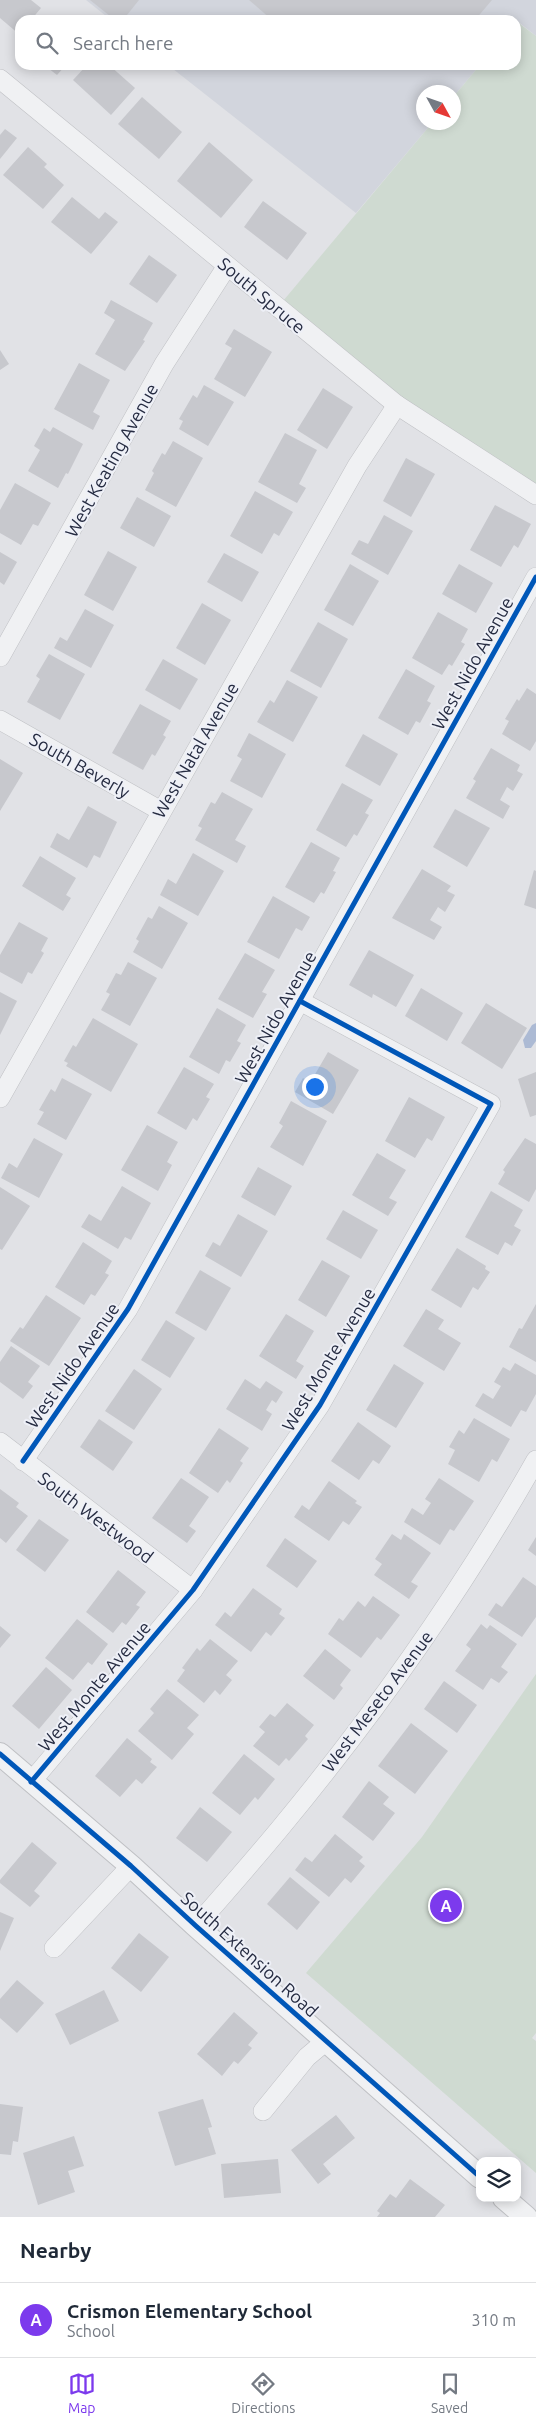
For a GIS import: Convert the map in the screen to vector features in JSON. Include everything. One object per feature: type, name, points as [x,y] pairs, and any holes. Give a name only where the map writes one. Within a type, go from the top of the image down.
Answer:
[{"type":"street","name":"South Spruce","points":[[0,79],[397,406],[536,495]]},
{"type":"street","name":"West Keating Avenue","points":[[0,657],[164,364],[228,266]]},
{"type":"street","name":"West Natal Avenue","points":[[0,1098],[357,466],[397,406]]},
{"type":"street","name":"West Nido Avenue","points":[[23,1461],[128,1309],[536,576]]},
{"type":"street","name":"South Beverly","points":[[0,720],[161,811]]},
{"type":"street","name":"West Monte Avenue","points":[[31,1782],[193,1590],[320,1405],[491,1104],[300,1001]]},
{"type":"street","name":"South Westwood","points":[[0,1442],[193,1590]]},
{"type":"street","name":"West Meseto Avenue","points":[[196,1926],[282,1826],[364,1721],[448,1606],[534,1468]]},
{"type":"street","name":"South Extension Road","points":[[0,1754],[131,1866],[196,1926],[476,2173]]},
{"type":"street","points":[[54,1948],[131,1866]]},
{"type":"street","points":[[263,2111],[307,2057],[326,2040]]},
{"type":"shaded area","points":[[86,0],[536,0],[536,36],[521,24],[521,15],[105,15]]},
{"type":"shaded area","points":[[521,25],[536,36],[536,495],[278,307],[426,130],[461,130],[461,88],[476,70],[521,70]]},
{"type":"shaded area","points":[[174,70],[476,70],[461,88],[461,85],[416,85],[416,130],[426,130],[356,213]]},
{"type":"shaded area","points":[[536,1674],[536,2033],[532,2038],[536,2041],[536,2173],[521,2160],[521,2157],[518,2157],[306,1973],[422,1837]]},
{"type":"water","points":[[536,1023],[536,1041],[531,1048],[525,1048],[523,1040],[532,1025]]},
{"type":"building","points":[[0,0],[31,0],[41,8],[35,15],[15,15],[15,31],[0,18]]},
{"type":"building","points":[[90,0],[139,0],[127,15],[109,15]]},
{"type":"building","points":[[249,0],[492,0],[479,15],[266,15]]},
{"type":"building","points":[[50,70],[62,70],[57,75]]},
{"type":"building","points":[[82,70],[115,70],[135,88],[111,115],[73,80]]},
{"type":"building","points":[[142,97],[182,132],[159,159],[118,124]]},
{"type":"building","points":[[5,129],[17,138],[0,159],[0,135]]},
{"type":"building","points":[[209,142],[253,180],[221,218],[177,181]]},
{"type":"building","points":[[28,147],[47,164],[44,167],[64,185],[43,209],[3,175]]},
{"type":"building","points":[[72,197],[99,219],[105,212],[118,222],[91,254],[51,222]]},
{"type":"building","points":[[263,201],[307,233],[287,260],[244,227]]},
{"type":"building","points":[[149,255],[177,275],[157,303],[129,284]]},
{"type":"building","points":[[111,300],[153,323],[143,340],[145,341],[125,371],[95,354],[115,320],[104,313]]},
{"type":"building","points":[[234,329],[272,352],[245,397],[214,379],[232,348],[225,344]]},
{"type":"building","points":[[0,350],[9,364],[0,370]]},
{"type":"building","points":[[79,363],[110,380],[93,412],[100,416],[93,430],[54,409]]},
{"type":"building","points":[[204,385],[234,402],[208,446],[179,429],[183,421],[179,419],[193,395],[197,398]]},
{"type":"building","points":[[323,388],[353,407],[327,449],[297,430]]},
{"type":"building","points":[[53,427],[83,444],[68,474],[66,473],[58,488],[28,471],[40,450],[34,446],[44,428],[50,432]]},
{"type":"building","points":[[285,433],[317,450],[299,484],[306,488],[297,503],[258,482]]},
{"type":"building","points":[[173,441],[203,458],[176,507],[145,490],[154,473],[152,471],[162,453],[165,455]]},
{"type":"building","points":[[406,458],[435,474],[411,517],[383,501]]},
{"type":"building","points":[[15,483],[51,503],[38,526],[33,524],[21,545],[0,533],[0,510]]},
{"type":"building","points":[[255,491],[293,512],[279,536],[274,533],[262,554],[230,536]]},
{"type":"building","points":[[137,497],[171,516],[154,547],[120,528]]},
{"type":"building","points":[[495,505],[531,524],[518,548],[514,545],[501,567],[470,550]]},
{"type":"building","points":[[384,515],[413,531],[388,575],[351,554],[359,540],[368,544]]},
{"type":"building","points":[[108,551],[137,567],[113,611],[84,595]]},
{"type":"building","points":[[0,552],[17,562],[4,585],[0,582]]},
{"type":"building","points":[[224,553],[259,572],[242,602],[207,582]]},
{"type":"building","points":[[350,564],[379,581],[353,626],[324,610]]},
{"type":"building","points":[[459,564],[493,583],[476,613],[442,594]]},
{"type":"building","points":[[202,603],[231,620],[205,665],[176,648]]},
{"type":"building","points":[[85,609],[114,625],[91,668],[54,648],[60,637],[67,641]]},
{"type":"building","points":[[438,612],[468,629],[461,642],[465,644],[452,666],[449,664],[442,675],[412,658]]},
{"type":"building","points":[[318,622],[348,639],[321,688],[290,671]]},
{"type":"building","points":[[49,654],[85,674],[60,720],[27,702],[40,679],[36,676]]},
{"type":"building","points":[[163,659],[198,679],[180,710],[145,690]]},
{"type":"building","points":[[406,669],[435,686],[427,701],[431,703],[420,723],[416,721],[408,735],[378,718]]},
{"type":"building","points":[[287,680],[318,697],[293,742],[257,722],[270,700],[274,703]]},
{"type":"building","points":[[527,688],[536,694],[536,741],[530,751],[502,734],[509,721],[505,719],[517,699],[519,701]]},
{"type":"building","points":[[140,704],[171,721],[163,735],[166,737],[155,756],[152,754],[143,770],[112,753]]},
{"type":"building","points":[[249,733],[286,754],[262,798],[230,781],[242,759],[237,756]]},
{"type":"building","points":[[363,734],[398,754],[380,786],[345,766]]},
{"type":"building","points":[[491,748],[520,765],[517,771],[523,774],[513,791],[507,787],[500,800],[510,806],[503,819],[466,798],[476,781],[473,779]]},
{"type":"building","points":[[0,759],[23,773],[0,811]]},
{"type":"building","points":[[342,783],[373,800],[365,813],[369,815],[357,836],[354,834],[346,847],[316,830]]},
{"type":"building","points":[[222,792],[253,809],[235,840],[246,846],[237,863],[195,840],[202,828],[198,826],[211,802],[215,804]]},
{"type":"building","points":[[88,806],[117,822],[100,858],[94,855],[87,868],[50,847],[57,833],[69,840]]},
{"type":"building","points":[[455,809],[490,828],[467,867],[433,847]]},
{"type":"building","points":[[311,842],[340,858],[333,871],[336,872],[324,894],[321,892],[314,903],[285,887]]},
{"type":"building","points":[[193,853],[224,871],[198,916],[160,895],[168,879],[176,884]]},
{"type":"building","points":[[40,856],[76,878],[66,895],[71,898],[63,911],[22,886]]},
{"type":"building","points":[[422,869],[451,886],[447,891],[455,895],[445,912],[438,907],[430,920],[442,927],[434,940],[392,918]]},
{"type":"building","points":[[534,870],[536,871],[536,909],[524,905]]},
{"type":"building","points":[[273,896],[310,917],[302,931],[296,928],[279,959],[247,942]]},
{"type":"building","points":[[159,906],[188,923],[162,969],[133,952],[139,941],[136,939],[148,917],[152,919]]},
{"type":"building","points":[[19,922],[48,938],[41,951],[44,953],[32,974],[28,972],[22,984],[0,972],[0,955]]},
{"type":"building","points":[[369,950],[414,975],[396,1007],[373,994],[372,998],[349,985]]},
{"type":"building","points":[[245,953],[275,970],[262,992],[267,994],[253,1018],[218,999]]},
{"type":"building","points":[[128,962],[157,978],[130,1026],[101,1010],[110,994],[106,992],[116,973],[121,975]]},
{"type":"building","points":[[421,988],[463,1013],[447,1041],[405,1016]]},
{"type":"building","points":[[0,992],[17,1001],[0,1035]]},
{"type":"building","points":[[486,1003],[527,1028],[502,1069],[461,1043]]},
{"type":"building","points":[[217,1008],[246,1025],[237,1041],[241,1043],[230,1062],[226,1060],[219,1074],[189,1057]]},
{"type":"building","points":[[93,1018],[138,1044],[111,1092],[66,1066],[68,1063],[64,1061],[73,1045],[76,1047]]},
{"type":"building","points":[[328,1052],[359,1070],[333,1114],[295,1092],[303,1078],[310,1083]]},
{"type":"building","points":[[184,1067],[214,1084],[206,1097],[210,1099],[197,1121],[193,1118],[186,1130],[157,1113]]},
{"type":"building","points":[[536,1072],[536,1115],[530,1117],[518,1079]]},
{"type":"building","points":[[62,1078],[92,1094],[66,1140],[37,1124],[44,1112],[39,1110],[51,1089],[55,1092]]},
{"type":"building","points":[[409,1097],[445,1117],[432,1141],[427,1138],[415,1158],[385,1141]]},
{"type":"building","points":[[291,1101],[327,1121],[303,1166],[270,1147],[283,1126],[279,1123]]},
{"type":"building","points":[[147,1125],[178,1142],[167,1162],[172,1165],[158,1191],[121,1170]]},
{"type":"building","points":[[34,1138],[63,1154],[39,1198],[1,1178],[9,1163],[17,1168]]},
{"type":"building","points":[[525,1138],[536,1144],[536,1189],[529,1202],[498,1184],[505,1172],[503,1170]]},
{"type":"building","points":[[377,1153],[406,1170],[389,1198],[397,1202],[388,1216],[352,1195]]},
{"type":"building","points":[[258,1167],[292,1186],[275,1216],[241,1197]]},
{"type":"building","points":[[122,1186],[151,1203],[131,1240],[125,1237],[118,1249],[81,1227],[89,1214],[101,1221]]},
{"type":"building","points":[[0,1187],[30,1206],[2,1250],[0,1249]]},
{"type":"building","points":[[491,1191],[523,1210],[514,1226],[521,1230],[512,1246],[505,1242],[498,1255],[465,1237]]},
{"type":"building","points":[[343,1210],[378,1230],[361,1259],[326,1239]]},
{"type":"building","points":[[238,1214],[268,1231],[241,1277],[205,1256],[213,1242],[220,1246]]},
{"type":"building","points":[[83,1242],[112,1261],[105,1273],[109,1275],[95,1296],[91,1294],[84,1305],[55,1287]]},
{"type":"building","points":[[457,1248],[486,1266],[485,1269],[490,1272],[478,1290],[473,1287],[461,1308],[431,1290]]},
{"type":"building","points":[[322,1260],[350,1276],[326,1317],[298,1300]]},
{"type":"building","points":[[200,1270],[231,1288],[206,1331],[175,1313]]},
{"type":"building","points":[[46,1295],[81,1318],[49,1366],[10,1341],[20,1327],[23,1329]]},
{"type":"building","points":[[536,1304],[536,1362],[509,1347],[519,1328],[522,1329]]},
{"type":"building","points":[[426,1309],[444,1320],[438,1329],[461,1343],[444,1371],[403,1346]]},
{"type":"building","points":[[286,1314],[314,1331],[296,1361],[304,1366],[296,1379],[259,1356]]},
{"type":"building","points":[[166,1320],[195,1338],[170,1378],[141,1360]]},
{"type":"building","points":[[11,1346],[40,1366],[28,1382],[33,1386],[23,1399],[0,1382],[0,1362]]},
{"type":"building","points":[[515,1363],[536,1375],[536,1394],[526,1412],[521,1410],[511,1427],[475,1406],[483,1393],[493,1399],[501,1386],[494,1382],[503,1367],[510,1371]]},
{"type":"building","points":[[394,1364],[424,1383],[396,1428],[366,1410]]},
{"type":"building","points":[[134,1369],[162,1389],[134,1430],[105,1411]]},
{"type":"building","points":[[245,1379],[260,1389],[266,1381],[283,1392],[276,1403],[272,1400],[266,1410],[272,1414],[262,1431],[226,1409]]},
{"type":"building","points":[[474,1418],[510,1439],[497,1462],[492,1459],[479,1482],[448,1464],[455,1450],[449,1447],[459,1430],[464,1434]]},
{"type":"building","points":[[99,1419],[133,1442],[113,1471],[80,1447]]},
{"type":"building","points":[[358,1422],[391,1446],[379,1464],[373,1460],[359,1480],[331,1461]]},
{"type":"building","points":[[219,1428],[249,1448],[240,1461],[243,1463],[230,1483],[227,1480],[218,1493],[189,1473]]},
{"type":"building","points":[[181,1478],[209,1497],[189,1526],[196,1531],[187,1543],[152,1518]]},
{"type":"building","points":[[439,1478],[474,1501],[454,1531],[450,1529],[440,1545],[404,1522],[412,1508],[423,1515],[431,1503],[425,1499]]},
{"type":"building","points":[[329,1481],[357,1501],[355,1503],[362,1507],[349,1525],[343,1521],[329,1541],[294,1517],[302,1505],[309,1510]]},
{"type":"building","points":[[0,1489],[19,1503],[16,1507],[28,1516],[6,1543],[0,1538]]},
{"type":"building","points":[[39,1519],[69,1540],[45,1572],[16,1550]]},
{"type":"building","points":[[392,1534],[401,1540],[404,1534],[431,1553],[411,1582],[418,1586],[409,1599],[374,1575],[382,1564],[375,1559]]},
{"type":"building","points":[[536,1537],[536,1556],[528,1550]]},
{"type":"building","points":[[285,1538],[317,1561],[297,1588],[266,1566]]},
{"type":"building","points":[[118,1570],[146,1592],[136,1605],[140,1607],[126,1625],[122,1622],[113,1633],[86,1612]]},
{"type":"building","points":[[523,1577],[536,1586],[536,1617],[522,1637],[488,1615],[496,1603],[502,1607]]},
{"type":"building","points":[[253,1588],[282,1609],[279,1614],[285,1618],[271,1636],[266,1632],[251,1652],[215,1625],[225,1612],[231,1617]]},
{"type":"building","points":[[373,1596],[400,1615],[381,1640],[377,1637],[361,1658],[328,1634],[339,1618],[343,1621],[358,1601],[365,1607]]},
{"type":"building","points":[[77,1619],[108,1644],[92,1665],[88,1662],[73,1680],[45,1658]]},
{"type":"building","points":[[481,1624],[487,1629],[490,1625],[517,1644],[501,1667],[508,1672],[499,1683],[491,1678],[483,1690],[455,1671],[471,1649],[466,1645]]},
{"type":"building","points":[[0,1626],[11,1635],[0,1648]]},
{"type":"building","points":[[210,1639],[238,1661],[226,1675],[232,1680],[220,1695],[215,1690],[204,1703],[177,1681],[185,1670],[182,1668],[197,1648],[200,1651]]},
{"type":"building","points":[[325,1649],[351,1670],[340,1685],[343,1688],[334,1700],[303,1676]]},
{"type":"building","points":[[46,1667],[72,1690],[39,1729],[12,1706]]},
{"type":"building","points":[[444,1681],[477,1705],[457,1733],[424,1709]]},
{"type":"building","points":[[167,1689],[199,1715],[187,1728],[194,1734],[172,1760],[138,1731],[154,1713],[150,1709]]},
{"type":"building","points":[[287,1703],[314,1725],[305,1736],[308,1739],[289,1761],[286,1758],[279,1766],[253,1746],[265,1732],[259,1727],[270,1714],[275,1717]]},
{"type":"building","points":[[411,1723],[448,1751],[415,1794],[378,1766]]},
{"type":"building","points":[[127,1738],[152,1759],[150,1762],[157,1767],[142,1784],[136,1779],[120,1797],[95,1776]]},
{"type":"building","points":[[244,1754],[275,1779],[258,1800],[255,1797],[240,1815],[212,1793]]},
{"type":"building","points":[[369,1781],[389,1797],[383,1804],[395,1813],[373,1841],[342,1817]]},
{"type":"building","points":[[200,1807],[232,1832],[207,1862],[176,1838]]},
{"type":"building","points":[[335,1834],[363,1857],[359,1861],[365,1866],[351,1883],[345,1878],[329,1897],[295,1870],[305,1857],[312,1862]]},
{"type":"building","points":[[32,1842],[57,1863],[34,1891],[40,1896],[30,1907],[0,1883],[0,1880]]},
{"type":"building","points":[[290,1877],[320,1902],[297,1930],[267,1904]]},
{"type":"building","points":[[0,1912],[14,1918],[0,1951]]},
{"type":"building","points":[[139,1933],[169,1957],[141,1992],[111,1968]]},
{"type":"building","points":[[17,1980],[44,2003],[17,2033],[0,2018],[0,1999]]},
{"type":"building","points":[[104,1990],[119,2021],[70,2045],[55,2014]]},
{"type":"building","points":[[234,2012],[258,2033],[248,2045],[252,2048],[238,2064],[234,2061],[222,2076],[197,2054]]},
{"type":"building","points":[[203,2099],[212,2127],[208,2128],[216,2154],[175,2166],[158,2112]]},
{"type":"building","points":[[0,2104],[23,2107],[18,2142],[13,2141],[11,2155],[0,2154]]},
{"type":"building","points":[[336,2115],[355,2138],[323,2164],[331,2174],[318,2184],[291,2150]]},
{"type":"building","points":[[74,2136],[84,2166],[68,2171],[75,2192],[38,2205],[23,2153]]},
{"type":"building","points":[[278,2159],[281,2193],[224,2198],[221,2164]]},
{"type":"building","points":[[410,2179],[445,2205],[435,2217],[377,2217],[380,2213],[377,2211],[390,2194],[396,2198]]},
{"type":"cycle path","points":[[23,1461],[128,1309],[536,577]]},
{"type":"cycle path","points":[[31,1782],[193,1590],[320,1405],[491,1104],[300,1001]]},
{"type":"cycle path","points":[[0,1754],[131,1866],[196,1926],[476,2173]]},
{"type":"place","name":"Crismon Elementary School","points":[[446,1906]]}]
